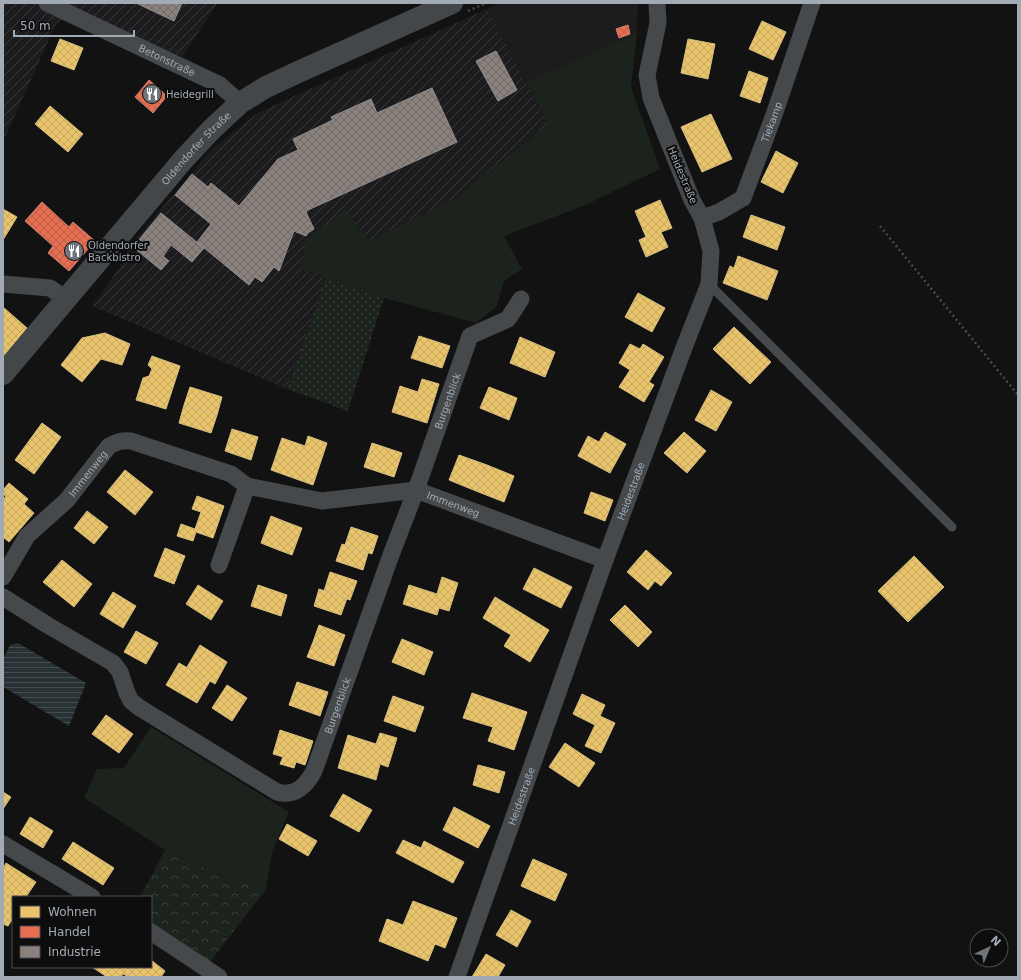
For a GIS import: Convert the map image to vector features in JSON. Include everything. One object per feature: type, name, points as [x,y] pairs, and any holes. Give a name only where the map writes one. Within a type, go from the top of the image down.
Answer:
[{"type":"main road","name":"Oldendorfer Straße","points":[[3,374],[183,160],[212,129],[240,103],[266,87],[296,73],[458,8]]},
{"type":"street","name":"Betonstraße","points":[[46,3],[220,84],[240,103]]},
{"type":"street","name":"Heidestraße","points":[[456,977],[606,560],[709,284],[711,251],[702,218],[692,200],[651,98],[647,74],[658,23],[657,3]]},
{"type":"street","name":"Tiekamp","points":[[702,218],[719,212],[743,198],[774,115],[812,3]]},
{"type":"street","points":[[3,284],[50,288],[66,299]]},
{"type":"street","name":"Burgenblick","points":[[3,597],[49,626],[113,663],[120,672],[131,701],[140,708],[277,792],[285,794],[292,793],[301,788],[310,779],[314,771],[470,336],[508,319],[521,299]]},
{"type":"street","name":"Immenweg","points":[[3,577],[27,536],[67,500],[109,446],[124,440],[232,474],[247,486],[322,501],[416,490],[606,560]]},
{"type":"street","points":[[219,565],[247,486]]},
{"type":"street","points":[[3,844],[90,896]]},
{"type":"street","points":[[152,933],[219,977]]},
{"type":"lane","points":[[709,284],[952,527]]},
{"type":"path","points":[[458,8],[486,3]]},
{"type":"path","points":[[880,226],[1018,395]]},
{"type":"shaded area","points":[[3,3],[218,3],[182,57],[74,9],[56,24],[3,142]]},
{"type":"shaded area","points":[[501,3],[638,3],[637,33],[526,82],[487,9]]},
{"type":"shaded area","points":[[487,9],[548,124],[456,198],[368,241],[346,209],[301,269],[326,278],[287,389],[92,306],[120,267],[128,248],[212,149],[259,112]]},
{"type":"shaded area","points":[[18,643],[86,683],[69,726],[3,686],[3,660],[10,645]]},
{"type":"green space","points":[[637,33],[631,87],[660,169],[583,206],[504,236],[522,269],[504,281],[497,306],[476,323],[384,298],[301,269],[306,240],[346,209],[368,241],[456,198],[548,124],[526,82]]},
{"type":"green space","points":[[326,278],[384,298],[348,411],[287,389]]},
{"type":"green space","points":[[151,727],[289,812],[272,852],[266,889],[234,881],[165,850],[84,798],[97,769],[124,768]]},
{"type":"green space","points":[[165,850],[234,881],[266,889],[210,962],[152,924],[152,896],[141,896]]},
{"type":"building: Wohnen","points":[[762,21],[786,32],[773,60],[749,49]]},
{"type":"building: Wohnen","points":[[60,39],[83,48],[74,70],[51,61]]},
{"type":"building: Wohnen","points":[[688,39],[715,44],[708,79],[681,73]]},
{"type":"building: Wohnen","points":[[749,71],[768,78],[760,103],[740,96]]},
{"type":"building: Wohnen","points":[[50,106],[83,134],[68,152],[35,124]]},
{"type":"building: Wohnen","points":[[711,114],[732,159],[702,172],[681,127]]},
{"type":"building: Wohnen","points":[[776,151],[798,163],[783,193],[761,182]]},
{"type":"building: Wohnen","points":[[660,200],[672,228],[661,232],[668,247],[646,257],[639,240],[646,237],[635,211]]},
{"type":"building: Wohnen","points":[[3,209],[17,217],[3,240]]},
{"type":"building: Wohnen","points":[[751,215],[785,227],[777,250],[743,237]]},
{"type":"building: Wohnen","points":[[738,256],[778,271],[767,300],[723,283],[730,266],[734,268]]},
{"type":"building: Wohnen","points":[[638,293],[665,308],[652,332],[625,317]]},
{"type":"building: Wohnen","points":[[3,307],[27,328],[3,357]]},
{"type":"building: Wohnen","points":[[734,327],[771,362],[750,384],[713,349]]},
{"type":"building: Wohnen","points":[[105,333],[130,344],[122,365],[101,359],[82,382],[61,365],[82,338]]},
{"type":"building: Wohnen","points":[[419,336],[450,346],[442,368],[411,358]]},
{"type":"building: Wohnen","points":[[520,337],[555,352],[545,377],[510,363]]},
{"type":"building: Wohnen","points":[[630,344],[640,349],[643,344],[664,357],[649,382],[654,385],[644,402],[619,387],[630,370],[619,363]]},
{"type":"building: Wohnen","points":[[152,356],[180,366],[166,409],[136,400],[143,378],[149,376],[152,369],[148,365]]},
{"type":"building: Wohnen","points":[[422,379],[439,384],[427,423],[392,412],[400,386],[418,392]]},
{"type":"building: Wohnen","points":[[190,387],[222,397],[217,415],[184,405]]},
{"type":"building: Wohnen","points":[[489,387],[517,398],[509,420],[480,408]]},
{"type":"building: Wohnen","points":[[711,390],[732,402],[716,431],[695,420]]},
{"type":"building: Wohnen","points":[[184,405],[217,415],[211,433],[179,423]]},
{"type":"building: Wohnen","points":[[42,423],[61,437],[34,474],[15,460]]},
{"type":"building: Wohnen","points":[[232,429],[258,437],[251,460],[225,451]]},
{"type":"building: Wohnen","points":[[605,432],[626,444],[610,473],[578,456],[588,436],[599,442]]},
{"type":"building: Wohnen","points":[[684,432],[706,451],[687,473],[664,453]]},
{"type":"building: Wohnen","points":[[308,436],[327,443],[313,485],[271,470],[282,438],[305,446]]},
{"type":"building: Wohnen","points":[[372,443],[402,453],[394,477],[364,467]]},
{"type":"building: Wohnen","points":[[459,455],[487,465],[476,491],[449,480]]},
{"type":"building: Wohnen","points":[[487,465],[514,476],[504,502],[476,491]]},
{"type":"building: Wohnen","points":[[125,470],[153,492],[135,515],[107,492]]},
{"type":"building: Wohnen","points":[[9,483],[28,499],[24,504],[34,513],[9,542],[3,537],[3,500],[6,496],[3,494],[3,490]]},
{"type":"building: Wohnen","points":[[591,492],[613,500],[605,521],[584,513]]},
{"type":"building: Wohnen","points":[[197,496],[224,506],[213,538],[196,532],[193,541],[177,536],[181,524],[195,529],[201,512],[192,509]]},
{"type":"building: Wohnen","points":[[87,511],[108,527],[94,544],[74,528]]},
{"type":"building: Wohnen","points":[[271,516],[286,522],[276,549],[261,543]]},
{"type":"building: Wohnen","points":[[286,522],[302,528],[292,555],[276,549]]},
{"type":"building: Wohnen","points":[[351,527],[378,536],[372,554],[345,545]]},
{"type":"building: Wohnen","points":[[342,544],[368,553],[363,570],[336,561]]},
{"type":"building: Wohnen","points":[[165,548],[185,556],[174,584],[154,576]]},
{"type":"building: Wohnen","points":[[646,550],[672,573],[661,586],[655,581],[648,590],[627,572]]},
{"type":"building: Wohnen","points":[[914,556],[944,587],[908,622],[878,591]]},
{"type":"building: Wohnen","points":[[62,560],[92,584],[74,607],[43,582]]},
{"type":"building: Wohnen","points":[[534,568],[572,587],[561,608],[523,589]]},
{"type":"building: Wohnen","points":[[330,572],[357,581],[350,600],[324,591]]},
{"type":"building: Wohnen","points":[[442,577],[458,583],[449,611],[439,608],[437,615],[403,604],[409,585],[437,594]]},
{"type":"building: Wohnen","points":[[198,585],[223,601],[211,620],[186,604]]},
{"type":"building: Wohnen","points":[[258,585],[287,595],[281,616],[251,606]]},
{"type":"building: Wohnen","points":[[319,589],[347,598],[341,615],[314,606]]},
{"type":"building: Wohnen","points":[[113,592],[136,606],[123,628],[100,614]]},
{"type":"building: Wohnen","points":[[495,597],[549,630],[530,662],[504,646],[511,635],[483,618]]},
{"type":"building: Wohnen","points":[[625,605],[652,632],[638,647],[610,620]]},
{"type":"building: Wohnen","points":[[319,625],[345,635],[339,651],[313,642]]},
{"type":"building: Wohnen","points":[[136,631],[158,643],[146,664],[124,652]]},
{"type":"building: Wohnen","points":[[402,639],[433,652],[424,675],[392,662]]},
{"type":"building: Wohnen","points":[[313,642],[339,651],[334,666],[307,657]]},
{"type":"building: Wohnen","points":[[200,645],[227,662],[215,684],[187,667]]},
{"type":"building: Wohnen","points":[[179,663],[210,681],[197,703],[166,685]]},
{"type":"building: Wohnen","points":[[297,682],[328,692],[320,716],[289,705]]},
{"type":"building: Wohnen","points":[[227,685],[247,698],[232,721],[212,708]]},
{"type":"building: Wohnen","points":[[472,693],[527,712],[514,750],[488,741],[493,727],[463,718]]},
{"type":"building: Wohnen","points":[[582,694],[605,705],[600,716],[615,723],[601,753],[585,746],[595,725],[573,714]]},
{"type":"building: Wohnen","points":[[393,696],[424,707],[415,732],[384,721]]},
{"type":"building: Wohnen","points":[[106,715],[133,734],[119,753],[92,734]]},
{"type":"building: Wohnen","points":[[280,730],[313,741],[305,765],[296,762],[294,768],[280,764],[283,757],[273,754]]},
{"type":"building: Wohnen","points":[[380,733],[397,738],[388,767],[380,764],[376,780],[338,768],[348,735],[376,744]]},
{"type":"building: Wohnen","points":[[565,743],[595,763],[579,787],[549,767]]},
{"type":"building: Wohnen","points":[[478,765],[505,772],[499,793],[473,785]]},
{"type":"building: Wohnen","points":[[3,792],[11,797],[3,809]]},
{"type":"building: Wohnen","points":[[343,794],[372,810],[359,832],[330,816]]},
{"type":"building: Wohnen","points":[[454,807],[490,826],[478,848],[443,830]]},
{"type":"building: Wohnen","points":[[30,817],[53,831],[43,848],[20,834]]},
{"type":"building: Wohnen","points":[[287,824],[317,841],[308,856],[279,839]]},
{"type":"building: Wohnen","points":[[403,840],[421,848],[424,841],[464,862],[453,883],[396,853]]},
{"type":"building: Wohnen","points":[[73,842],[114,868],[103,885],[62,859]]},
{"type":"building: Wohnen","points":[[533,859],[567,874],[555,901],[521,886]]},
{"type":"building: Wohnen","points":[[6,863],[36,882],[27,896],[12,896],[12,920],[8,926],[3,924],[3,869]]},
{"type":"building: Wohnen","points":[[413,901],[457,918],[445,948],[435,944],[428,961],[379,941],[387,919],[403,925]]},
{"type":"building: Wohnen","points":[[511,910],[531,921],[517,947],[496,935]]},
{"type":"building: Wohnen","points":[[486,954],[505,965],[498,977],[472,977]]},
{"type":"building: Wohnen","points":[[152,961],[165,971],[161,977],[127,976],[133,968],[152,968]]},
{"type":"building: Wohnen","points":[[94,968],[133,968],[127,976],[123,974],[121,977],[107,977]]},
{"type":"building: Handel","points":[[628,25],[630,34],[619,38],[616,29]]},
{"type":"building: Handel","points":[[149,80],[167,96],[153,113],[135,97]]},
{"type":"building: Handel","points":[[42,202],[69,227],[73,222],[95,241],[69,271],[48,253],[53,246],[25,221]]},
{"type":"building: Industrie","points":[[136,3],[182,3],[174,21]]},
{"type":"building: Industrie","points":[[496,51],[517,90],[498,101],[476,61]]},
{"type":"building: Industrie","points":[[432,88],[457,142],[308,210],[306,212],[314,229],[306,236],[294,231],[279,271],[274,267],[262,282],[255,277],[249,285],[197,242],[211,224],[175,195],[192,174],[208,187],[211,183],[239,206],[278,159],[298,150],[293,139],[333,120],[331,117],[371,99],[377,113]]},
{"type":"building: Industrie","points":[[161,213],[204,248],[192,262],[171,245],[163,256],[169,261],[161,270],[133,247]]},
{"type":"place","name":"Heidegrill","points":[[152,94]]},
{"type":"place","name":"Oldendorfer Backbistro","points":[[74,251]]}]
